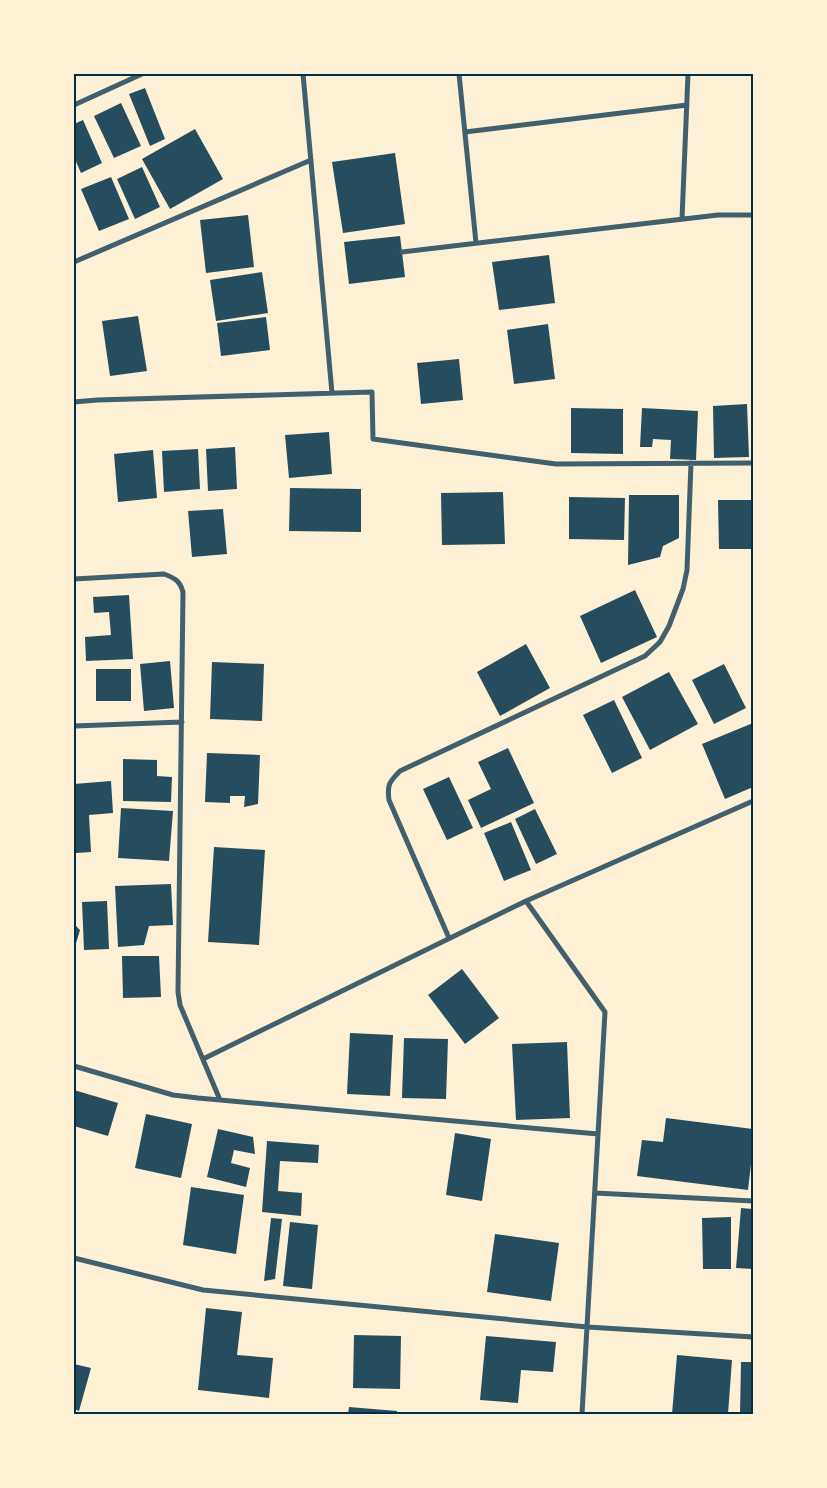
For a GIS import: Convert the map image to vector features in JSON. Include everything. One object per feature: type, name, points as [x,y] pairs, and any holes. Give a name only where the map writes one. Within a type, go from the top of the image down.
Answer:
[{"type":"street","points":[[74,105],[142,74]]},
{"type":"street","points":[[303,74],[332,393]]},
{"type":"street","points":[[459,74],[476,243]]},
{"type":"street","points":[[682,219],[688,74]]},
{"type":"street","points":[[465,132],[687,105]]},
{"type":"street","points":[[74,262],[311,160]]},
{"type":"street","points":[[402,252],[718,215],[753,215]]},
{"type":"street","points":[[74,402],[372,392],[373,439],[556,464],[753,463]]},
{"type":"street","points":[[449,938],[389,800],[388,788],[391,780],[400,771],[645,656],[660,642],[669,626],[683,589],[687,570],[691,463]]},
{"type":"street","points":[[74,579],[164,574],[174,578],[181,584],[183,592],[178,992],[180,1004],[220,1100]]},
{"type":"street","points":[[74,726],[182,722]]},
{"type":"street","points":[[203,1059],[526,901],[753,801]]},
{"type":"street","points":[[526,901],[605,1012],[582,1414]]},
{"type":"street","points":[[74,1066],[173,1095],[598,1134]]},
{"type":"street","points":[[595,1193],[753,1201]]},
{"type":"street","points":[[74,1258],[203,1290],[587,1328],[753,1337]]},
{"type":"building","points":[[145,88],[165,139],[150,146],[129,94]]},
{"type":"building","points":[[121,103],[141,146],[114,158],[94,116]]},
{"type":"building","points":[[83,120],[102,163],[81,173],[74,157],[74,124]]},
{"type":"building","points":[[195,129],[223,179],[170,209],[142,159]]},
{"type":"building","points":[[395,153],[405,224],[343,233],[332,162]]},
{"type":"building","points":[[142,167],[160,207],[135,219],[117,179]]},
{"type":"building","points":[[111,177],[129,219],[99,231],[81,189]]},
{"type":"building","points":[[248,215],[254,267],[206,273],[200,220]]},
{"type":"building","points":[[400,236],[405,277],[349,284],[344,242]]},
{"type":"building","points":[[549,255],[555,303],[499,310],[492,262]]},
{"type":"building","points":[[262,272],[268,313],[216,321],[210,280]]},
{"type":"building","points":[[138,316],[147,371],[110,376],[102,321]]},
{"type":"building","points":[[266,317],[270,350],[221,356],[217,323]]},
{"type":"building","points":[[548,324],[555,379],[514,384],[507,330]]},
{"type":"building","points":[[459,359],[463,400],[421,404],[417,363]]},
{"type":"building","points":[[747,404],[749,457],[714,458],[713,406]]},
{"type":"building","points":[[571,408],[623,409],[623,454],[571,453]]},
{"type":"building","points":[[642,408],[698,411],[696,460],[670,459],[671,440],[653,439],[652,447],[640,447]]},
{"type":"building","points":[[329,432],[332,474],[289,478],[285,435]]},
{"type":"building","points":[[235,447],[237,489],[208,491],[206,449]]},
{"type":"building","points":[[198,449],[200,489],[164,492],[162,451]]},
{"type":"building","points":[[153,450],[157,498],[118,502],[114,454]]},
{"type":"building","points":[[290,488],[361,489],[361,532],[289,531]]},
{"type":"building","points":[[503,492],[505,544],[442,545],[441,493]]},
{"type":"building","points":[[629,495],[679,495],[679,538],[663,546],[660,557],[628,565]]},
{"type":"building","points":[[569,497],[625,498],[624,540],[569,539]]},
{"type":"building","points":[[718,500],[753,500],[753,549],[719,549]]},
{"type":"building","points":[[223,509],[227,554],[192,557],[188,511]]},
{"type":"building","points":[[635,590],[657,637],[601,663],[580,616]]},
{"type":"building","points":[[129,595],[133,659],[86,661],[85,637],[111,635],[109,612],[94,613],[93,597]]},
{"type":"building","points":[[526,644],[550,688],[500,716],[477,672]]},
{"type":"building","points":[[170,661],[174,708],[144,711],[140,664]]},
{"type":"building","points":[[212,662],[264,664],[262,721],[210,719]]},
{"type":"building","points":[[724,664],[746,708],[714,724],[692,680]]},
{"type":"building","points":[[96,669],[131,669],[131,701],[96,701]]},
{"type":"building","points":[[669,672],[698,724],[650,750],[622,697]]},
{"type":"building","points":[[614,700],[642,758],[612,773],[583,715]]},
{"type":"building","points":[[753,723],[753,787],[725,799],[702,744]]},
{"type":"building","points":[[508,748],[534,803],[481,828],[468,800],[491,789],[478,762]]},
{"type":"building","points":[[207,753],[260,755],[258,804],[244,807],[245,796],[230,796],[230,803],[205,802]]},
{"type":"building","points":[[123,759],[157,760],[157,776],[172,777],[171,802],[123,801]]},
{"type":"building","points":[[449,777],[473,828],[447,840],[423,789]]},
{"type":"building","points":[[111,781],[113,813],[89,815],[91,852],[76,853],[74,784]]},
{"type":"building","points":[[121,808],[173,811],[169,861],[118,858]]},
{"type":"building","points":[[535,809],[557,854],[536,864],[515,819]]},
{"type":"building","points":[[511,822],[531,870],[504,881],[484,833]]},
{"type":"building","points":[[214,847],[265,850],[259,945],[208,942]]},
{"type":"building","points":[[171,884],[173,925],[149,926],[144,945],[118,947],[115,886]]},
{"type":"building","points":[[107,901],[109,949],[84,950],[82,902]]},
{"type":"building","points":[[74,924],[80,930],[74,950]]},
{"type":"building","points":[[122,956],[159,956],[161,997],[123,998]]},
{"type":"building","points":[[462,969],[499,1018],[465,1044],[428,995]]},
{"type":"building","points":[[350,1033],[393,1035],[390,1096],[347,1094]]},
{"type":"building","points":[[404,1038],[448,1039],[446,1099],[402,1098]]},
{"type":"building","points":[[567,1042],[570,1118],[516,1120],[512,1044]]},
{"type":"building","points":[[74,1090],[118,1103],[108,1136],[74,1126]]},
{"type":"building","points":[[146,1114],[192,1124],[181,1178],[135,1168]]},
{"type":"building","points":[[666,1118],[753,1129],[748,1190],[637,1176],[642,1140],[663,1142]]},
{"type":"building","points":[[218,1129],[253,1137],[255,1154],[234,1150],[231,1163],[250,1168],[246,1187],[207,1177]]},
{"type":"building","points":[[455,1133],[491,1139],[482,1201],[446,1195]]},
{"type":"building","points":[[267,1141],[319,1145],[318,1163],[280,1161],[278,1191],[302,1193],[301,1216],[262,1212]]},
{"type":"building","points":[[191,1187],[244,1195],[236,1254],[183,1245]]},
{"type":"building","points":[[741,1208],[753,1209],[753,1269],[736,1268]]},
{"type":"building","points":[[731,1217],[731,1269],[703,1269],[702,1218]]},
{"type":"building","points":[[271,1218],[282,1219],[275,1279],[264,1281]]},
{"type":"building","points":[[290,1222],[318,1225],[312,1289],[283,1286]]},
{"type":"building","points":[[495,1234],[559,1243],[551,1301],[487,1292]]},
{"type":"building","points":[[206,1308],[242,1312],[237,1355],[273,1358],[269,1398],[198,1390]]},
{"type":"building","points":[[354,1335],[401,1336],[400,1389],[353,1388]]},
{"type":"building","points":[[486,1336],[556,1342],[553,1372],[521,1370],[518,1403],[480,1400]]},
{"type":"building","points":[[677,1355],[732,1360],[728,1414],[672,1414]]},
{"type":"building","points":[[741,1362],[753,1362],[753,1414],[740,1414]]},
{"type":"building","points":[[74,1364],[91,1368],[79,1411],[74,1409]]},
{"type":"building","points":[[349,1407],[397,1411],[397,1414],[348,1414]]}]
